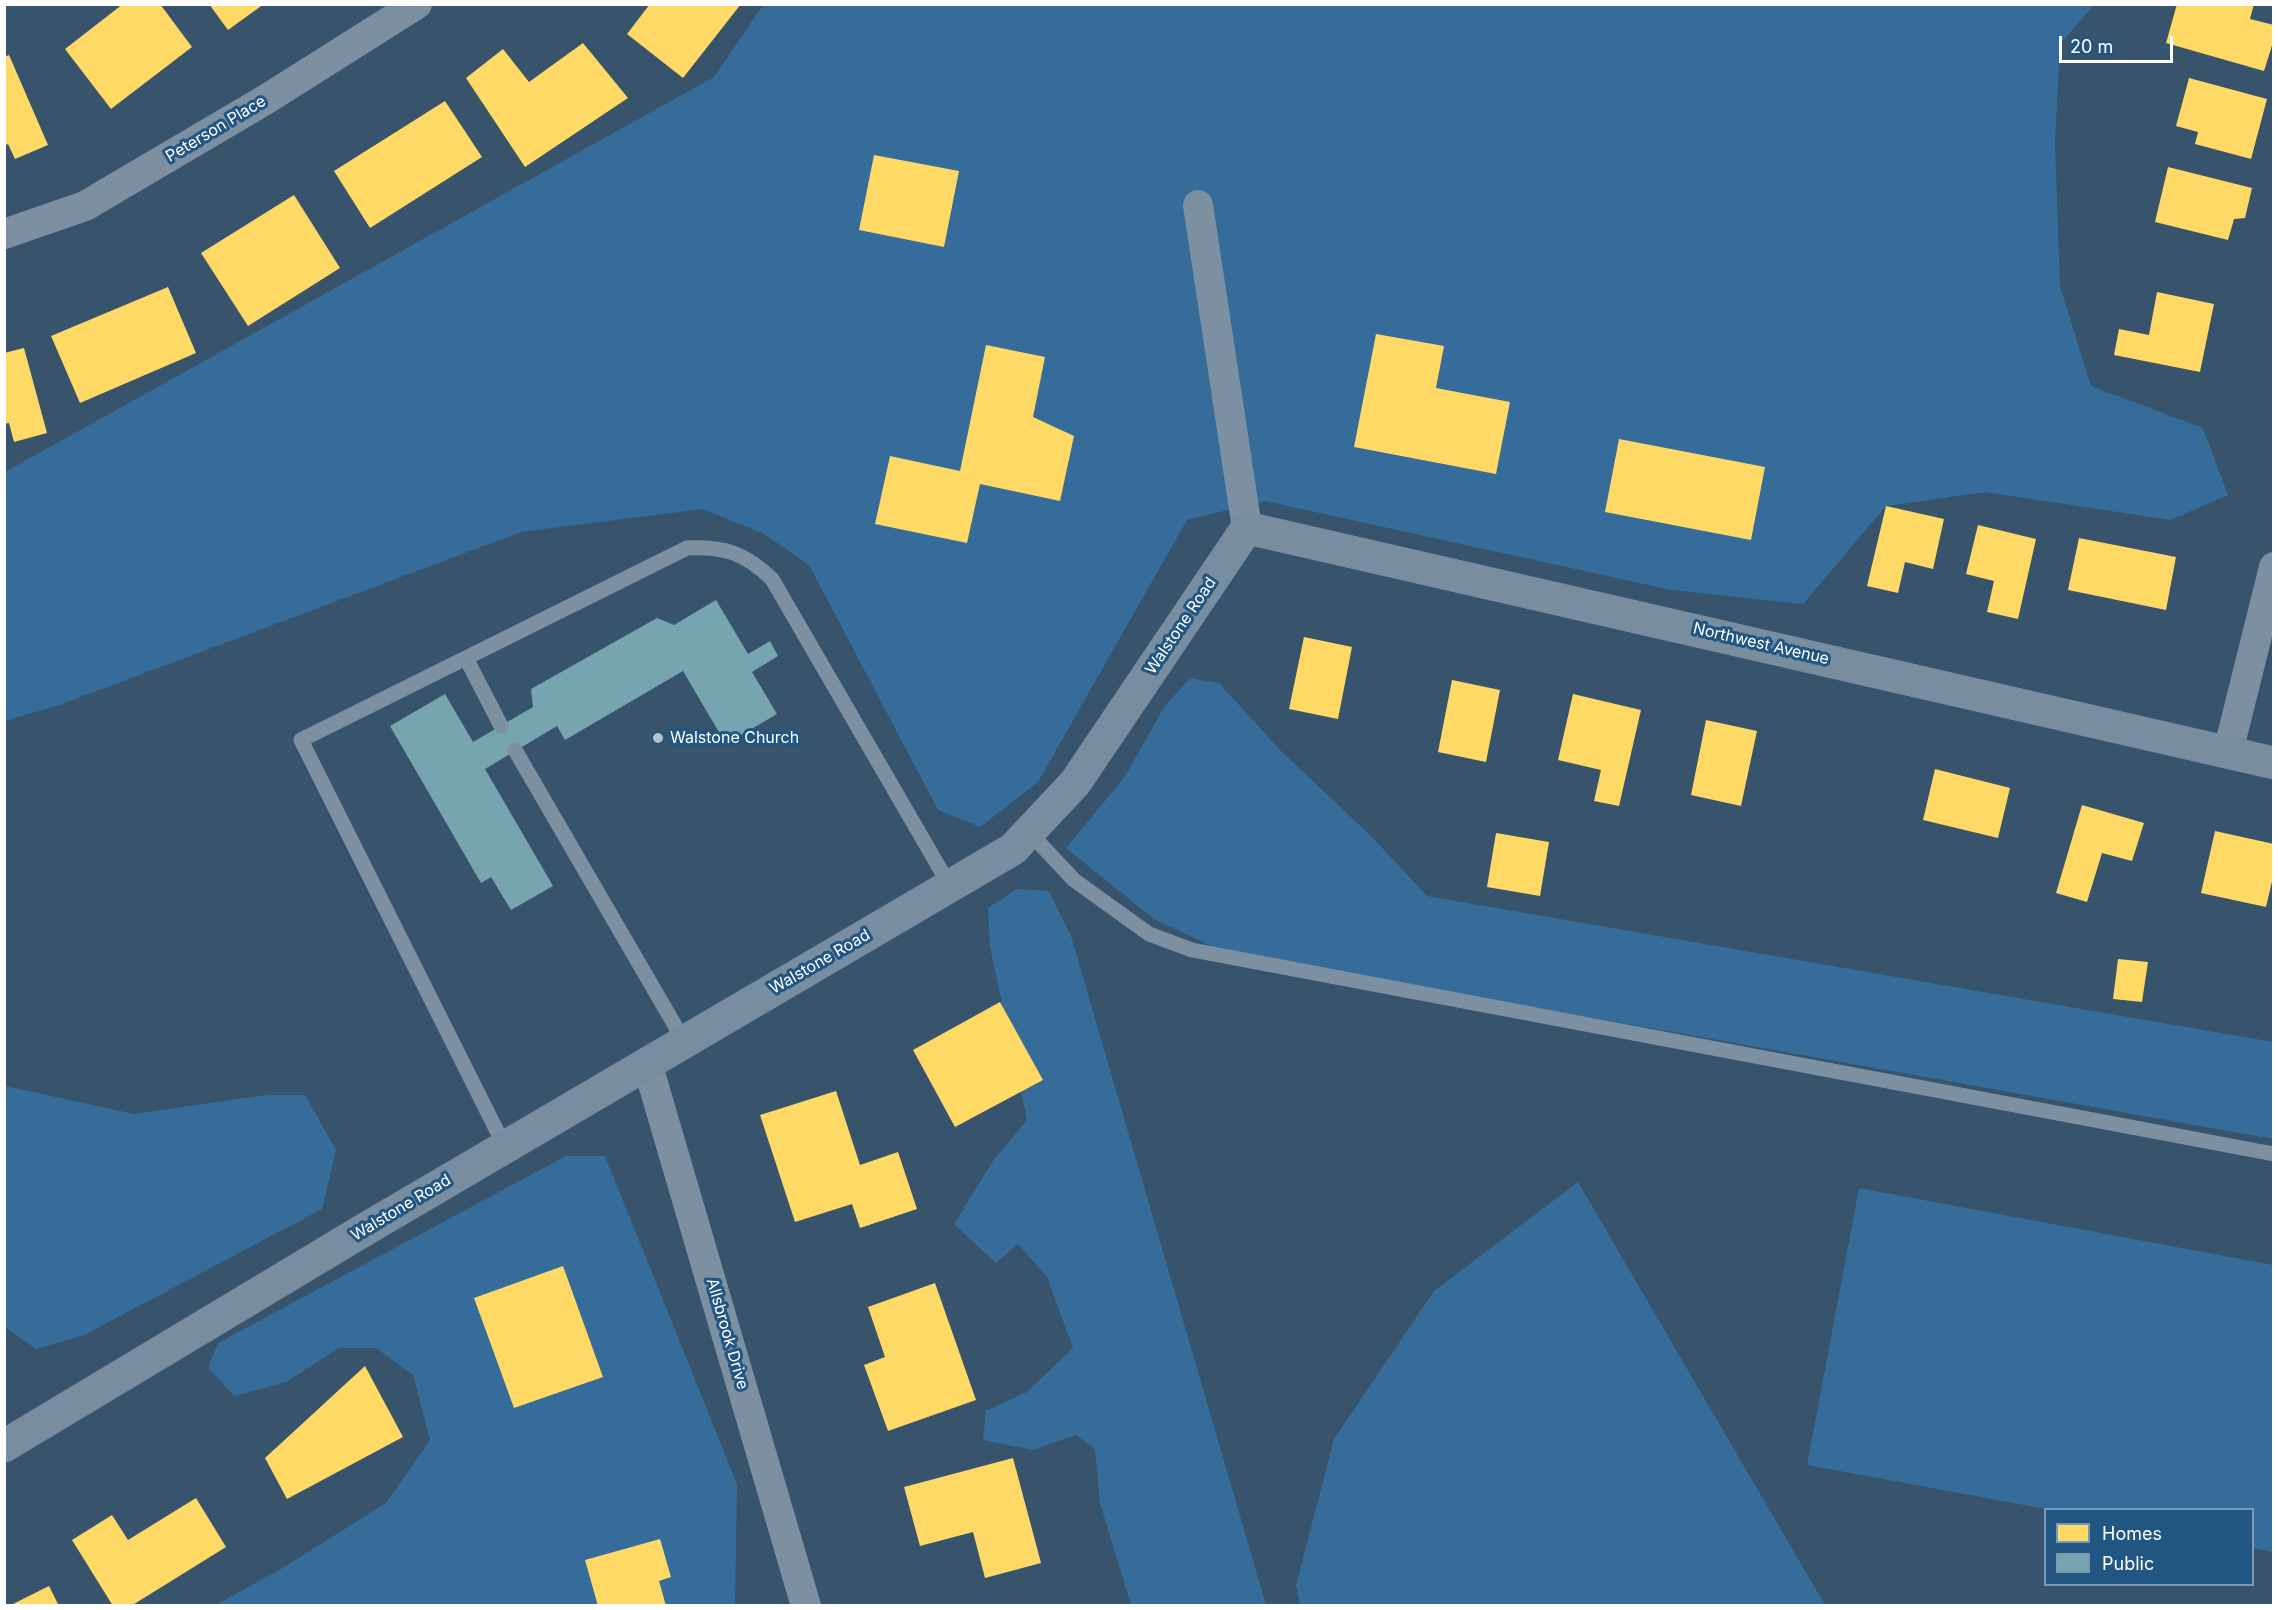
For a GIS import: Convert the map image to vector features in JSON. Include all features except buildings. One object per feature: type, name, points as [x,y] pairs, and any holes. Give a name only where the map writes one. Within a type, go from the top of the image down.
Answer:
[{"type":"street","name":"Peterson Place","points":[[4,234],[85,206],[265,100],[417,4]]},
{"type":"street","points":[[1198,205],[1247,528]]},
{"type":"street","name":"Northwest Avenue","points":[[1247,528],[2274,762]]},
{"type":"street","name":"Walstone Road","points":[[4,1446],[684,1041],[1013,849],[1075,783],[1247,528]]},
{"type":"street","points":[[2228,752],[2274,567]]},
{"type":"street","name":"Allsbrook Drive","points":[[647,1063],[806,1605]]},
{"type":"lane","points":[[505,1147],[301,740],[687,548],[705,547],[732,552],[755,562],[772,579],[950,886]]},
{"type":"lane","points":[[466,658],[501,726]]},
{"type":"lane","points":[[515,750],[684,1041]]},
{"type":"lane","points":[[1029,832],[1074,880],[1149,934],[1192,950],[2274,1154]]},
{"type":"shaded area","points":[[763,5],[2094,5],[2060,44],[2055,144],[2060,286],[2091,386],[2203,428],[2228,495],[2170,520],[1985,492],[1886,506],[1803,604],[1671,590],[1265,501],[1187,520],[1038,782],[980,827],[938,810],[809,565],[764,534],[703,509],[521,532],[59,705],[5,721],[5,472],[714,77]]},
{"type":"shaded area","points":[[1190,678],[1219,683],[1281,751],[1371,836],[1427,896],[2273,1042],[2273,1139],[1224,952],[1154,919],[1066,848],[1124,778],[1164,707]]},
{"type":"shaded area","points":[[1017,889],[1049,891],[1071,936],[1266,1605],[1131,1605],[1100,1503],[1095,1449],[1076,1435],[1032,1450],[983,1440],[986,1411],[1027,1392],[1073,1348],[1047,1277],[1018,1244],[996,1263],[954,1224],[993,1161],[1027,1120],[990,947],[988,908]]},
{"type":"shaded area","points":[[5,1086],[134,1114],[266,1095],[305,1095],[336,1150],[322,1209],[84,1335],[36,1349],[5,1327]]},
{"type":"shaded area","points":[[566,1156],[605,1156],[737,1484],[735,1605],[216,1605],[286,1566],[386,1503],[430,1440],[413,1375],[376,1348],[339,1348],[286,1382],[235,1396],[208,1368],[218,1343]]},
{"type":"shaded area","points":[[1578,1182],[1825,1605],[1300,1605],[1296,1585],[1334,1439],[1434,1291]]},
{"type":"shaded area","points":[[1859,1188],[2273,1265],[2273,1552],[2254,1548],[2254,1508],[2044,1509],[1807,1465]]},
{"type":"place","name":"Walstone Church","points":[[658,738]]}]
